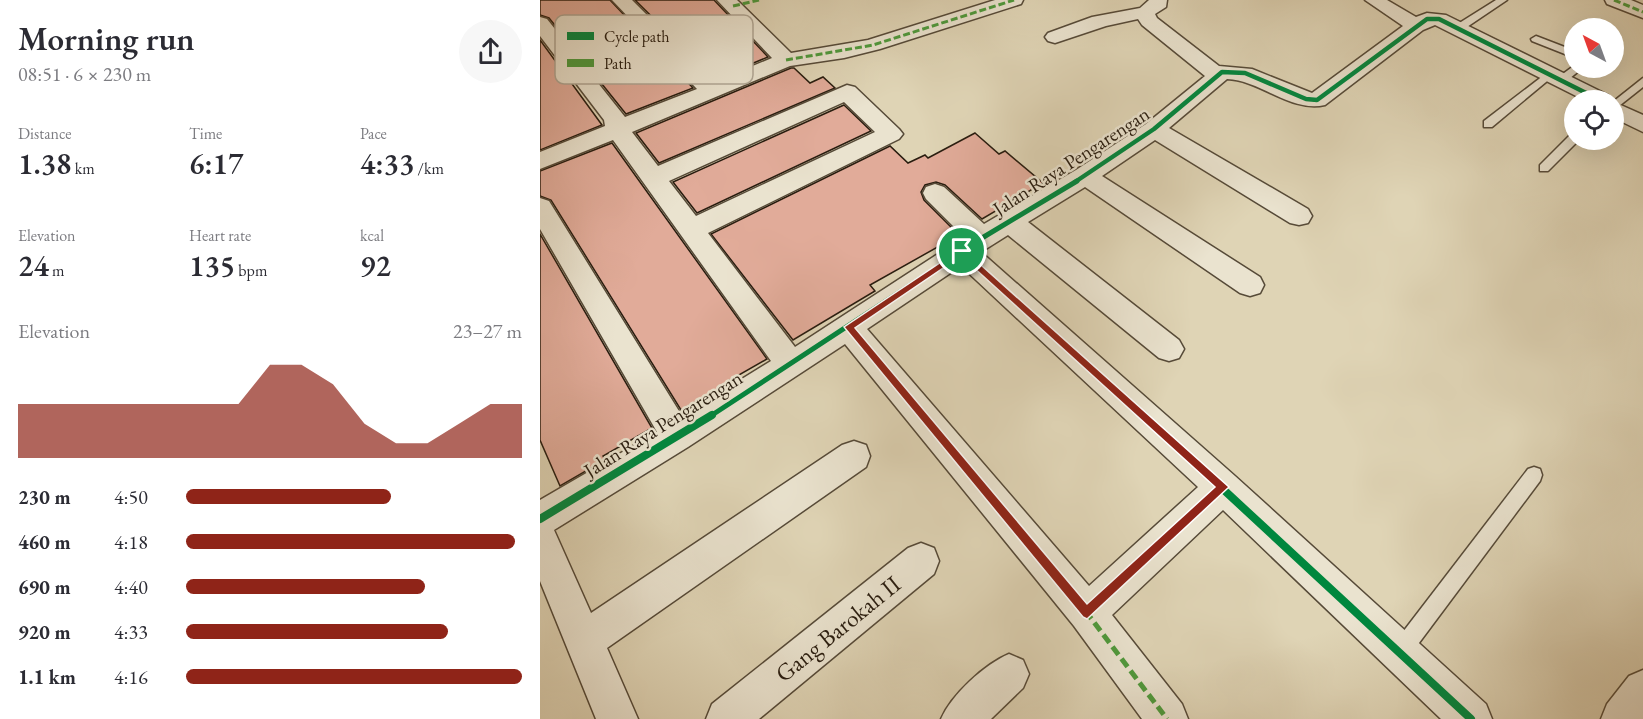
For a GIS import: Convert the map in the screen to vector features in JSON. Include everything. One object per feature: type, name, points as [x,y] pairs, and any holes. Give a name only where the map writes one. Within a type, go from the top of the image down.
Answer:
[{"type":"street","points":[[621,0],[636,15]]},
{"type":"street","points":[[730,3],[759,0]]},
{"type":"street","points":[[753,73],[786,60],[821,57],[872,45],[1014,0]]},
{"type":"street","points":[[1374,0],[1416,26]]},
{"type":"street","points":[[1614,0],[1643,12]]},
{"type":"street","points":[[730,3],[742,15]]},
{"type":"street","points":[[1055,38],[1092,23],[1151,6],[1149,21],[1218,75],[1222,72],[1234,71],[1245,73],[1306,99],[1317,100],[1416,26],[1427,19],[1439,20],[1561,74],[1585,90]]},
{"type":"street","points":[[540,23],[555,42]]},
{"type":"street","points":[[753,26],[786,60]]},
{"type":"street","name":"Jalan Raya Pengarengan","points":[[540,519],[677,437],[791,365],[972,244],[1085,176],[1154,129],[1218,75]]},
{"type":"street","points":[[587,84],[615,120],[617,128],[653,178],[693,229],[791,365]]},
{"type":"street","points":[[704,84],[710,90]]},
{"type":"street","points":[[540,161],[725,84]]},
{"type":"street","points":[[653,178],[847,92],[891,134],[693,229]]},
{"type":"street","points":[[1624,114],[1643,125]]},
{"type":"street","points":[[1154,129],[1299,216]]},
{"type":"street","points":[[1085,176],[1250,285]]},
{"type":"street","points":[[935,193],[972,244],[1223,487],[1471,719]]},
{"type":"street","points":[[540,207],[677,437]]},
{"type":"street","points":[[1010,222],[1169,350]]},
{"type":"street","points":[[848,327],[1087,613],[1167,719]]},
{"type":"street","points":[[584,641],[854,456]]},
{"type":"street","points":[[1087,613],[1223,487]]},
{"type":"street","points":[[540,538],[617,719]]},
{"type":"street","name":"Gang Barokah II","points":[[728,719],[921,561]]},
{"type":"street","points":[[962,719],[1010,674]]},
{"type":"street","points":[[1622,719],[1643,690]]},
{"type":"lane","points":[[1457,29],[1502,0]]},
{"type":"lane","points":[[1536,39],[1564,50]]},
{"type":"lane","points":[[1488,124],[1561,74]]},
{"type":"lane","points":[[1624,99],[1643,81]]},
{"type":"lane","points":[[1544,168],[1564,148]]},
{"type":"lane","points":[[1400,652],[1534,475]]},
{"type":"building","points":[[540,0],[610,0],[624,15],[555,15],[555,25],[549,18],[540,15]]},
{"type":"building","points":[[635,0],[714,0],[728,15],[650,15]]},
{"type":"building","points":[[540,40],[555,61],[555,84],[572,84],[602,125],[540,150]]},
{"type":"building","points":[[753,41],[768,57],[753,63]]},
{"type":"building","points":[[794,68],[810,83],[823,77],[835,88],[659,163],[636,133],[753,84]]},
{"type":"building","points":[[602,84],[689,84],[693,88],[626,114]]},
{"type":"building","points":[[844,105],[871,131],[697,213],[673,182]]},
{"type":"building","points":[[975,133],[999,154],[1005,151],[1043,183],[982,219],[945,185],[936,182],[925,185],[921,192],[924,200],[959,235],[870,285],[875,291],[793,340],[711,234],[890,146],[908,163],[925,155],[928,158]]},
{"type":"building","points":[[612,143],[767,359],[681,410],[551,200],[540,196],[540,171]]},
{"type":"building","points":[[540,234],[652,428],[603,456],[605,460],[560,486],[540,440]]},
{"type":"marked path","points":[[733,6],[759,0]]},
{"type":"marked path","points":[[786,60],[815,57],[873,45],[1014,0]]},
{"type":"marked path","points":[[1614,0],[1643,12]]},
{"type":"marked path","points":[[848,327],[1087,613],[1167,719]]},
{"type":"marked path","points":[[1087,613],[1223,487]]},
{"type":"cycle path","points":[[540,519],[677,437],[791,365],[982,238],[1085,176],[1154,129],[1222,72],[1245,73],[1306,99],[1317,100],[1416,26],[1427,19],[1439,19],[1580,90]]},
{"type":"cycle path","points":[[962,251],[1223,487],[1471,719]]},
{"type":"route","points":[[962,251],[1223,487],[1087,613],[848,327],[962,251]]}]
